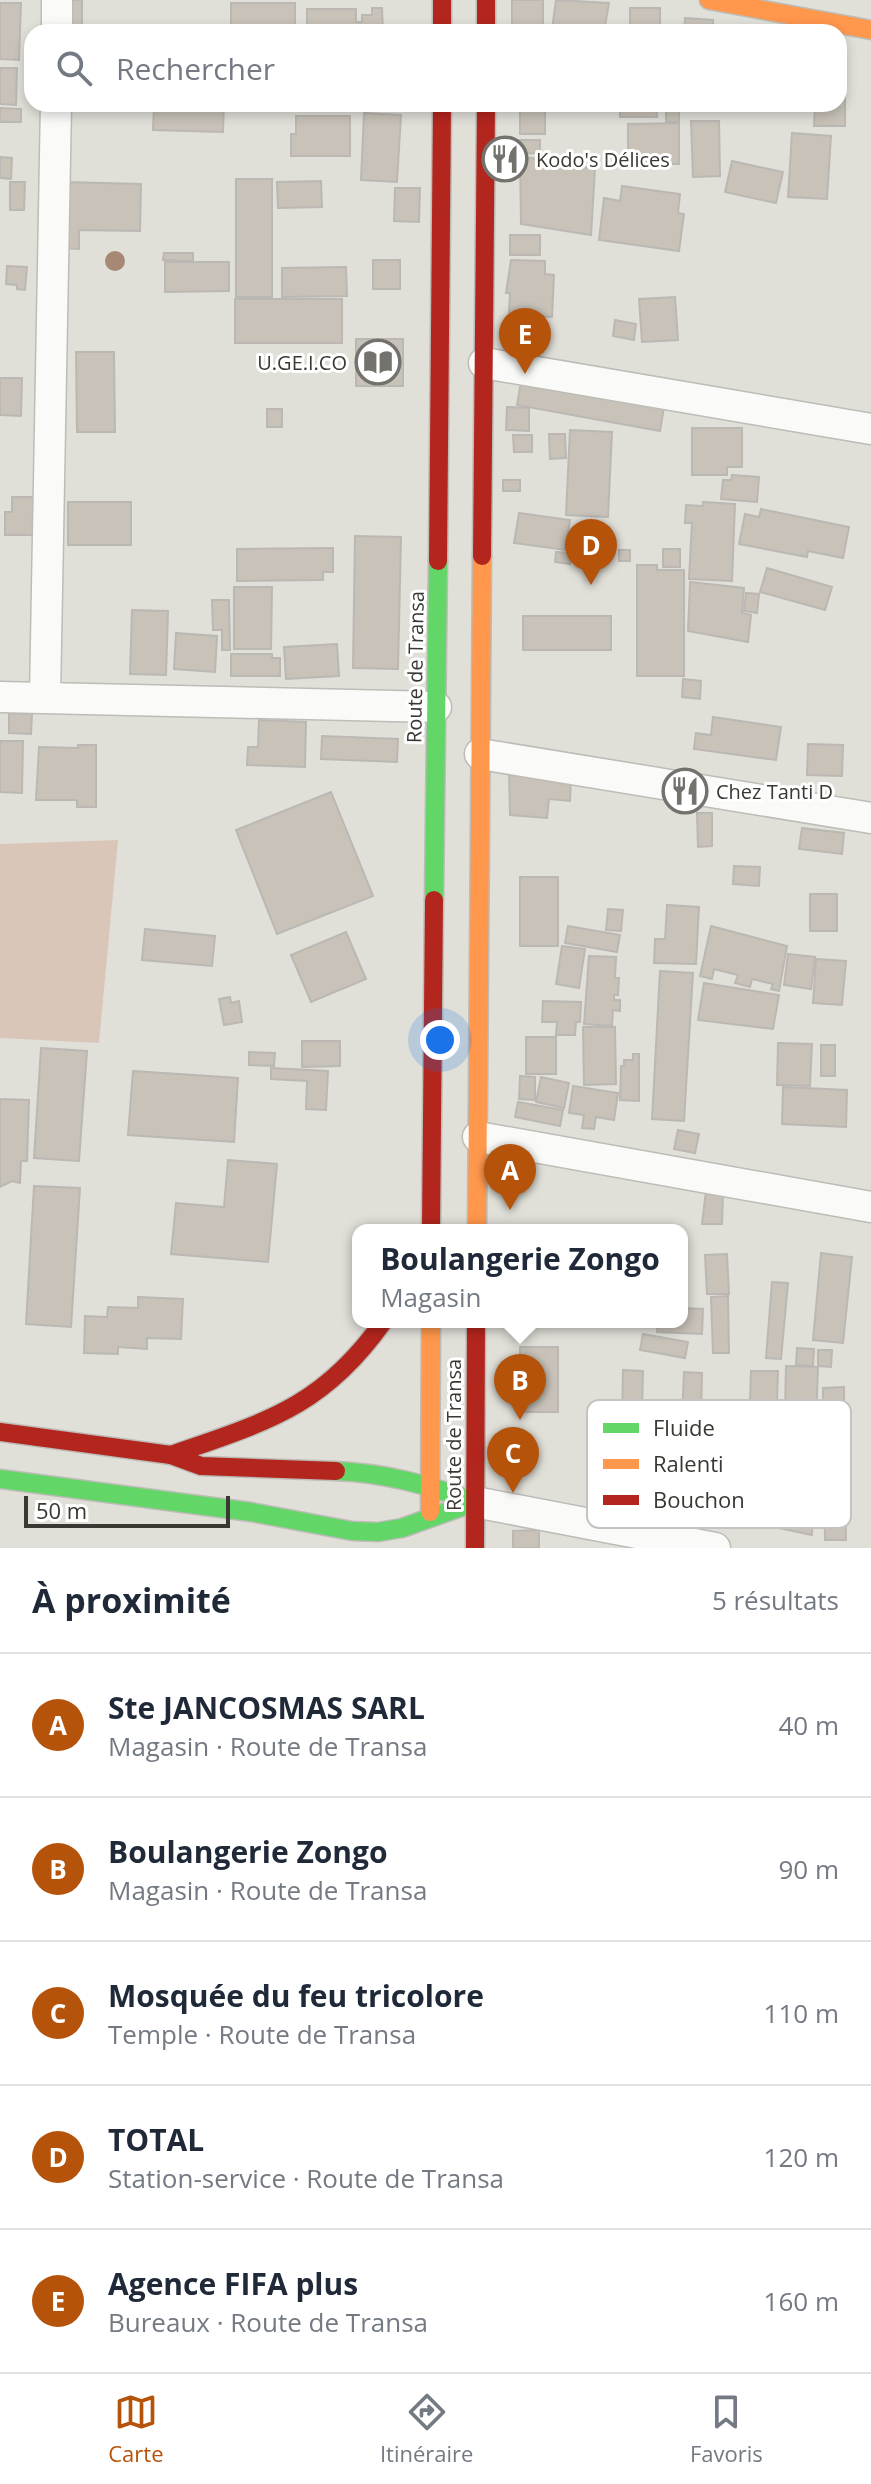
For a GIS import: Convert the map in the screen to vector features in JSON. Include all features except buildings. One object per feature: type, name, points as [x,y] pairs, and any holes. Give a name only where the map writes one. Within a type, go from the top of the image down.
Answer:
[{"type":"main road","points":[[442,0],[442,24]]},
{"type":"main road","points":[[486,0],[486,24]]},
{"type":"main road","points":[[709,0],[839,24]]},
{"type":"main road","points":[[847,26],[871,30]]},
{"type":"main road","name":"Route de Transa","points":[[430,1224],[442,112]]},
{"type":"main road","points":[[477,1224],[486,112]]},
{"type":"main road","points":[[171,1455],[261,1424],[289,1410],[339,1373],[378,1328]]},
{"type":"main road","name":"Route de Transa","points":[[430,1526],[431,1328]]},
{"type":"main road","name":"Route de Transa","points":[[475,1548],[476,1328]]},
{"type":"main road","points":[[0,1432],[171,1455],[201,1466],[369,1472],[430,1485],[475,1502]]},
{"type":"main road","points":[[0,1479],[251,1512],[352,1531],[378,1532],[430,1526],[475,1502]]},
{"type":"main road","points":[[195,1505],[248,1532]]},
{"type":"street","points":[[57,0],[57,24]]},
{"type":"street","points":[[45,697],[56,112]]},
{"type":"street","points":[[484,363],[871,429]]},
{"type":"street","points":[[0,697],[436,707]]},
{"type":"street","points":[[480,754],[871,818]]},
{"type":"street","points":[[478,1137],[871,1207]]},
{"type":"street","points":[[475,1502],[587,1523]]},
{"type":"street","points":[[611,1528],[715,1548]]},
{"type":"shaded area","points":[[118,840],[99,1043],[0,1038],[0,844]]},
{"type":"traffic: fast","points":[[434,900],[438,561]]},
{"type":"traffic: fast","points":[[336,1471],[407,1481],[475,1502]]},
{"type":"traffic: fast","points":[[0,1479],[251,1512],[352,1531],[378,1532],[402,1528],[475,1502]]},
{"type":"traffic: slow","points":[[709,0],[839,24]]},
{"type":"traffic: slow","points":[[847,26],[871,30]]},
{"type":"traffic: slow","points":[[477,1224],[482,556]]},
{"type":"traffic: slow","points":[[430,1512],[431,1328]]},
{"type":"traffic: jam","points":[[442,0],[442,24]]},
{"type":"traffic: jam","points":[[486,0],[486,24]]},
{"type":"traffic: jam","points":[[438,561],[442,112]]},
{"type":"traffic: jam","points":[[482,556],[486,112]]},
{"type":"traffic: jam","points":[[431,1224],[434,900]]},
{"type":"traffic: jam","points":[[171,1455],[263,1421],[314,1393],[360,1351],[378,1328]]},
{"type":"traffic: jam","points":[[475,1548],[476,1328]]},
{"type":"traffic: jam","points":[[0,1432],[171,1455],[201,1466],[336,1471]]},
{"type":"place","name":"Kodo's Délices","points":[[505,159]]},
{"type":"place","name":"U.GE.I.CO","points":[[378,362]]},
{"type":"place","name":"Agence FIFA plus","points":[[525,374]]},
{"type":"place","name":"TOTAL","points":[[591,585]]},
{"type":"place","name":"Chez Tanti D","points":[[685,791]]},
{"type":"place","name":"Ste JANCOSMAS SARL","points":[[510,1210]]},
{"type":"place","name":"Boulangerie Zongo","points":[[520,1420]]},
{"type":"place","name":"Mosquée du feu tricolore","points":[[513,1493]]}]
